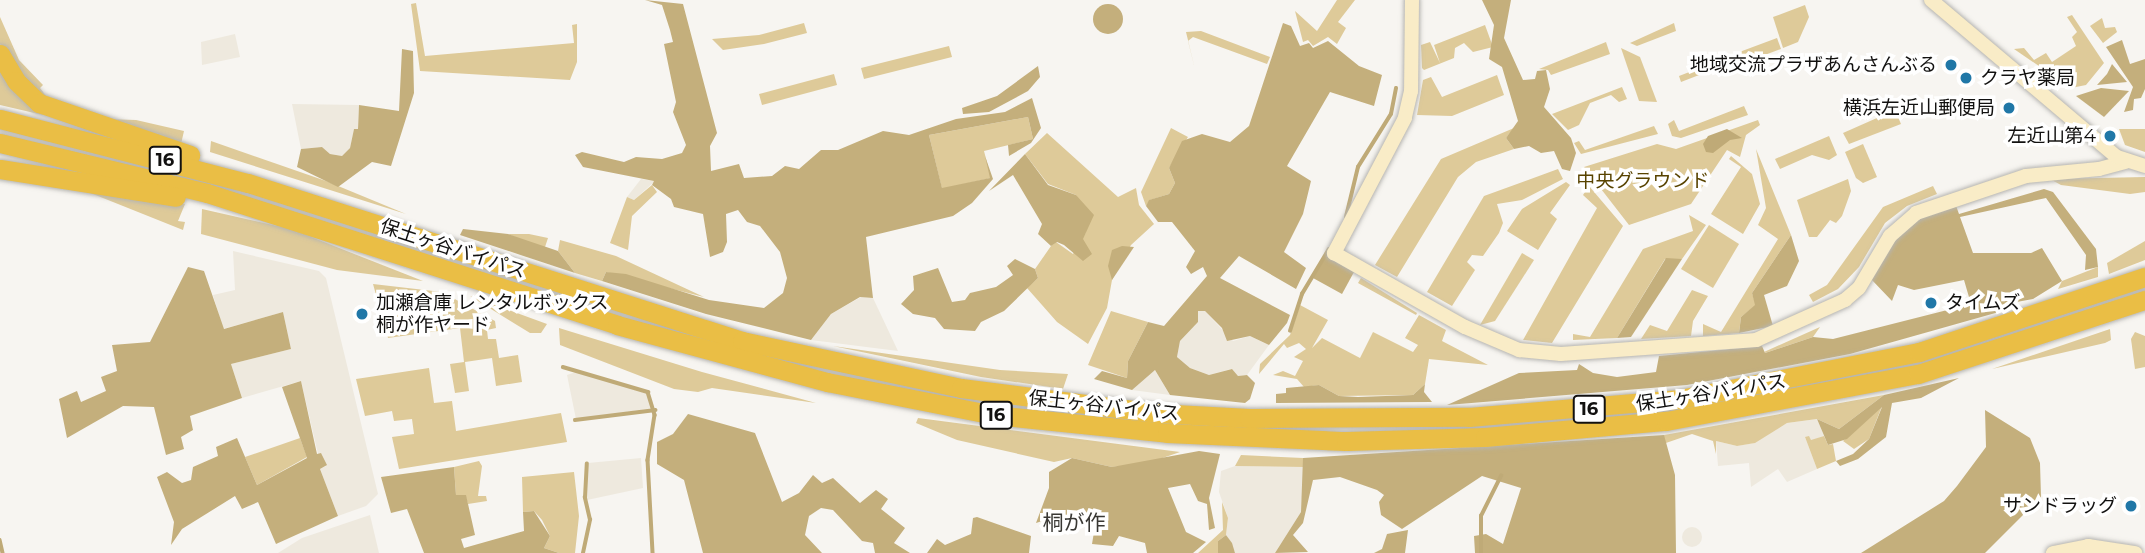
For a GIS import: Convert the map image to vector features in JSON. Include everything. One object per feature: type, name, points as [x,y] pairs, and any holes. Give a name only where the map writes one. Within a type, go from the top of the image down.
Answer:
[{"type":"highway","points":[[0,54],[23,89],[52,110],[243,172],[328,208]]},
{"type":"highway","name":"保土ヶ谷バイパス","points":[[0,119],[168,161],[328,208],[742,341],[829,362],[1028,399],[1248,418],[1469,417],[1625,406],[1748,389],[1919,352],[2145,277]]},
{"type":"highway","name":"保土ヶ谷バイパス","points":[[0,143],[257,208],[617,325],[827,382],[993,415],[1240,438],[1485,437],[1720,413],[1918,374],[2145,300]]},
{"type":"highway","points":[[0,169],[257,208]]},
{"type":"street","points":[[1412,0],[1411,91],[1405,118],[1334,253],[1465,327],[1519,350],[1561,354],[1756,340],[1845,300],[1859,288],[1889,236],[1916,213],[2026,176],[2099,169],[2126,162],[2145,166]]},
{"type":"street","points":[[1931,0],[2126,162]]},
{"type":"street","points":[[2053,553],[2088,546],[2135,553]]},
{"type":"shaded area","points":[[645,0],[683,4],[717,133],[710,146],[711,171],[739,164],[744,178],[772,176],[785,166],[799,169],[821,150],[838,150],[883,131],[909,135],[956,119],[1005,112],[1032,98],[1041,128],[1031,143],[1009,156],[1008,145],[1033,139],[1028,117],[929,135],[942,188],[990,178],[985,156],[993,179],[972,203],[953,216],[866,237],[873,298],[860,297],[831,314],[811,340],[706,314],[602,281],[606,272],[626,274],[709,300],[764,308],[783,293],[787,278],[780,252],[760,226],[747,222],[738,210],[726,214],[727,242],[723,252],[710,257],[703,214],[674,207],[671,199],[652,185],[654,181],[583,167],[575,155],[582,152],[624,162],[636,157],[662,159],[682,153],[686,145],[673,112],[676,102],[664,44],[673,42],[670,30],[662,5]]},
{"type":"shaded area","points":[[1482,0],[1511,0],[1504,38],[1523,80],[1535,79],[1537,71],[1546,70],[1550,89],[1544,107],[1571,138],[1576,153],[1570,171],[1562,169],[1554,151],[1541,153],[1529,146],[1514,149],[1506,138],[1518,121],[1502,67],[1489,59],[1494,25]]},
{"type":"shaded area","points":[[1108,4],[1114,5],[1122,13],[1122,25],[1114,33],[1108,34],[1102,33],[1094,25],[1093,19],[1094,13],[1102,5]]},
{"type":"shaded area","points":[[1283,23],[1291,26],[1300,46],[1309,43],[1313,48],[1328,41],[1359,66],[1382,75],[1374,106],[1330,92],[1287,166],[1311,181],[1303,214],[1284,252],[1306,268],[1296,289],[1239,256],[1220,278],[1290,315],[1287,323],[1269,345],[1250,336],[1227,341],[1222,328],[1205,311],[1198,311],[1198,322],[1180,341],[1177,357],[1190,368],[1209,375],[1232,369],[1238,376],[1247,375],[1255,383],[1250,399],[1245,403],[1170,395],[1155,370],[1132,390],[1094,379],[1102,371],[1127,378],[1128,361],[1148,322],[1164,326],[1207,276],[1203,267],[1191,274],[1186,267],[1195,251],[1172,222],[1158,222],[1146,206],[1149,200],[1169,194],[1175,183],[1169,168],[1182,141],[1202,134],[1230,142],[1249,126]]},
{"type":"shaded area","points":[[235,34],[240,57],[202,65],[201,42]]},
{"type":"shaded area","points":[[2122,40],[2130,64],[2145,59],[2145,89],[2141,98],[2134,99],[2133,110],[2124,112],[2133,87],[2106,47]]},
{"type":"shaded area","points":[[402,49],[413,51],[414,93],[391,166],[372,162],[338,187],[297,167],[301,149],[322,147],[330,154],[342,156],[350,148],[354,129],[358,129],[359,105],[399,111]]},
{"type":"shaded area","points":[[2112,64],[2127,82],[2097,85],[2107,74]]},
{"type":"shaded area","points":[[1038,66],[1040,77],[1028,91],[989,112],[963,114],[962,108],[997,96]]},
{"type":"shaded area","points":[[2101,88],[2129,91],[2104,117],[2076,96]]},
{"type":"shaded area","points":[[292,104],[359,105],[358,129],[354,129],[350,148],[342,156],[330,154],[322,147],[301,149]]},
{"type":"shaded area","points":[[1727,129],[1742,138],[1730,140],[1713,153],[1706,152],[1703,144],[1708,136]]},
{"type":"shaded area","points":[[1025,154],[1048,185],[1076,195],[1094,215],[1083,239],[1092,254],[1083,261],[1064,245],[1057,242],[1051,246],[1038,234],[1042,224],[1013,175],[989,191]]},
{"type":"shaded area","points":[[641,179],[655,181],[634,200],[627,197]]},
{"type":"shaded area","points":[[2044,189],[2053,192],[2096,249],[2098,267],[2085,270],[2086,255],[2046,198],[1960,217],[1973,253],[2031,253],[2042,248],[2062,281],[2033,299],[2000,305],[1999,312],[1850,354],[1687,385],[1447,405],[1519,373],[1577,370],[1579,364],[1593,373],[1617,377],[1656,372],[1659,356],[1762,346],[1765,353],[1813,337],[1833,339],[1971,304],[1964,280],[1914,290],[1898,285],[1892,301],[1871,279],[1893,240],[1914,221],[1955,203],[1959,214]]},
{"type":"shaded area","points":[[463,229],[508,234],[558,251],[575,273],[460,235]]},
{"type":"shaded area","points":[[1791,235],[1799,261],[1787,286],[1764,295],[1773,326],[1739,333],[1741,317],[1755,305],[1752,293]]},
{"type":"shaded area","points":[[1122,246],[1134,247],[1112,280],[1108,266],[1112,250]]},
{"type":"shaded area","points":[[233,251],[319,271],[326,278],[378,494],[366,506],[338,516],[320,469],[326,466],[318,454],[301,381],[242,398],[231,364],[291,349],[283,312],[223,329],[213,295],[235,290]]},
{"type":"shaded area","points":[[1326,256],[1354,272],[1342,294],[1313,278]]},
{"type":"shaded area","points":[[1666,258],[1682,259],[1631,337],[1617,338]]},
{"type":"shaded area","points":[[1015,259],[1035,269],[1038,278],[1004,311],[981,322],[975,331],[944,329],[935,318],[913,314],[901,304],[914,290],[913,276],[938,268],[952,302],[965,300],[970,293],[996,287],[1013,275],[1007,266]]},
{"type":"shaded area","points":[[188,267],[204,271],[224,329],[283,312],[291,349],[231,364],[242,398],[190,416],[193,430],[181,437],[184,449],[166,455],[154,407],[123,406],[67,438],[59,399],[77,391],[81,402],[106,391],[101,377],[117,371],[112,345],[150,342]]},
{"type":"shaded area","points":[[861,297],[873,298],[898,351],[811,340],[831,314]]},
{"type":"shaded area","points":[[1198,311],[1205,311],[1233,341],[1250,336],[1269,345],[1247,375],[1238,376],[1231,369],[1209,375],[1190,368],[1177,357],[1180,341],[1198,322]]},
{"type":"shaded area","points":[[1155,370],[1170,395],[1132,390],[1139,379]]},
{"type":"shaded area","points":[[576,372],[648,393],[654,408],[576,419],[567,375]]},
{"type":"shaded area","points":[[1959,378],[1921,398],[1892,403],[1886,437],[1858,459],[1840,466],[1836,461],[1853,454],[1869,439],[1882,407],[1847,439],[1828,445],[1817,419],[1839,429],[1884,395]]},
{"type":"shaded area","points":[[301,381],[317,454],[321,453],[327,465],[320,469],[338,516],[276,544],[258,502],[242,509],[235,496],[182,529],[171,545],[174,522],[157,477],[167,472],[182,483],[191,480],[193,467],[218,456],[216,447],[237,438],[257,485],[307,458],[282,387]]},
{"type":"shaded area","points":[[1425,384],[1424,392],[1432,402],[1276,403],[1276,394],[1286,393],[1286,388],[1319,385],[1339,396],[1358,397],[1413,395]]},
{"type":"shaded area","points":[[1985,410],[2030,438],[2040,463],[2041,497],[1985,553],[1861,553],[1944,501],[1986,447]]},
{"type":"shaded area","points":[[688,414],[755,433],[782,502],[799,493],[813,475],[822,483],[833,478],[860,503],[876,490],[888,499],[881,509],[905,528],[894,543],[910,553],[875,553],[873,543],[862,541],[833,510],[821,508],[809,516],[805,535],[822,553],[703,553],[684,480],[657,464],[657,442],[673,434]]},
{"type":"shaded area","points":[[1817,419],[1824,436],[1811,441],[1805,437],[1817,469],[1787,482],[1778,469],[1751,487],[1749,463],[1718,466],[1716,441],[1737,446],[1754,443],[1787,423]]},
{"type":"shaded area","points":[[1664,435],[1675,475],[1676,553],[1475,553],[1474,536],[1486,534],[1503,544],[1521,488],[1482,476],[1402,529],[1381,515],[1379,502],[1384,495],[1377,490],[1340,477],[1313,480],[1303,523],[1293,535],[1308,552],[1275,553],[1301,512],[1303,458]]},
{"type":"shaded area","points":[[1199,451],[1220,454],[1209,498],[1215,528],[1209,530],[1207,504],[1198,501],[1190,484],[1168,488],[1186,532],[1206,542],[1193,553],[1147,553],[1145,543],[1119,536],[1113,546],[1092,544],[1096,520],[1061,515],[1036,523],[1049,488],[1049,472],[1072,458],[1112,467]]},
{"type":"shaded area","points":[[641,458],[643,488],[587,500],[588,463]]},
{"type":"shaded area","points":[[1235,466],[1304,467],[1301,512],[1275,553],[1235,553],[1226,535],[1228,518],[1219,492],[1221,471]]},
{"type":"shaded area","points":[[454,467],[456,495],[466,495],[475,535],[461,539],[464,548],[524,531],[523,512],[534,511],[550,536],[544,548],[559,553],[424,553],[407,509],[391,513],[381,477]]},
{"type":"shaded area","points":[[370,515],[379,553],[278,553],[302,538]]},
{"type":"shaded area","points":[[977,517],[1031,536],[1029,553],[927,553],[937,539],[945,545],[971,534],[973,518]]},
{"type":"shaded area","points":[[1692,527],[1699,530],[1702,537],[1699,544],[1692,547],[1685,544],[1682,537],[1685,530]]},
{"type":"shaded area","points":[[1408,530],[1405,553],[1374,553],[1382,549],[1387,534]]},
{"type":"shaded area","points":[[1226,535],[1235,553],[1218,553],[1218,541]]},
{"type":"green space","points":[[1337,0],[1355,0],[1338,22],[1346,28],[1337,44],[1328,37],[1313,46],[1308,40],[1303,42],[1295,11],[1317,31]]},
{"type":"green space","points":[[416,3],[425,56],[574,43],[572,25],[577,24],[577,62],[570,80],[420,71],[411,4]]},
{"type":"green space","points":[[1805,5],[1809,17],[1798,42],[1783,48],[1773,17]]},
{"type":"green space","points":[[2072,15],[2104,63],[2086,85],[2071,88],[2014,49],[2024,48],[2034,60],[2046,53],[2052,62],[2076,46],[2072,37],[2077,32],[2067,17]]},
{"type":"green space","points":[[0,17],[19,60],[43,85],[40,88],[49,100],[13,71],[0,44]]},
{"type":"green space","points":[[2102,18],[2105,28],[2115,27],[2117,32],[2103,43],[2090,26]]},
{"type":"green space","points":[[804,23],[807,33],[764,44],[723,50],[712,39],[759,35]]},
{"type":"green space","points":[[1674,23],[1676,31],[1637,46],[1630,43]]},
{"type":"green space","points":[[1485,25],[1493,47],[1473,52],[1464,43],[1455,48],[1454,58],[1424,70],[1422,68],[1421,45],[1430,42],[1440,63],[1434,45]]},
{"type":"green space","points":[[1201,31],[1270,57],[1267,64],[1193,37],[1188,41],[1186,32]]},
{"type":"green space","points":[[1777,38],[1781,49],[1730,68],[1726,57]]},
{"type":"green space","points":[[1606,42],[1610,54],[1551,75],[1548,70],[1539,69]]},
{"type":"green space","points":[[949,46],[952,57],[864,79],[861,68]]},
{"type":"green space","points":[[1621,48],[1640,57],[1657,102],[1639,101]]},
{"type":"green space","points":[[1723,59],[1725,65],[1681,82],[1679,76]]},
{"type":"green space","points":[[0,68],[44,113],[43,115],[0,105]]},
{"type":"green space","points":[[834,74],[837,85],[762,105],[759,94]]},
{"type":"green space","points":[[1497,75],[1504,95],[1452,116],[1417,115],[1423,80],[1431,77],[1442,97]]},
{"type":"green space","points":[[1622,87],[1627,99],[1619,102],[1611,95],[1590,103],[1579,125],[1568,130],[1552,114]]},
{"type":"green space","points":[[1744,106],[1748,115],[1681,138],[1672,136],[1668,124],[1674,120],[1679,131]]},
{"type":"green space","points":[[1895,110],[1901,124],[1849,144],[1843,133]]},
{"type":"green space","points":[[1028,117],[1033,139],[984,151],[991,178],[942,189],[929,135]]},
{"type":"green space","points":[[102,119],[136,120],[184,131],[181,144]]},
{"type":"green space","name":"中央グラウンド","points":[[1758,120],[1760,125],[1746,135],[1740,157],[1727,150],[1691,204],[1629,225],[1584,167],[1657,144],[1676,149]]},
{"type":"green space","points":[[1654,126],[1658,134],[1581,154],[1574,143],[1579,141],[1585,150]]},
{"type":"green space","points":[[1171,128],[1188,137],[1169,168],[1175,183],[1169,194],[1150,200],[1146,206],[1141,192]]},
{"type":"green space","points":[[1514,128],[1506,138],[1514,149],[1476,162],[1458,177],[1397,277],[1375,265],[1441,159]]},
{"type":"green space","points":[[2119,129],[2145,129],[2145,152],[2125,145]]},
{"type":"green space","points":[[1047,133],[1118,197],[1136,188],[1139,205],[1154,224],[1131,245],[1112,280],[1107,308],[1088,344],[1057,322],[1027,288],[1038,278],[1035,269],[1051,246],[1056,242],[1073,254],[1086,232],[1076,195],[1048,184],[1025,154]]},
{"type":"green space","points":[[1829,136],[1837,155],[1829,160],[1812,155],[1780,169],[1775,159]]},
{"type":"green space","points":[[211,141],[326,181],[406,214],[210,152]]},
{"type":"green space","points":[[1863,144],[1877,177],[1863,183],[1856,178],[1845,152]]},
{"type":"green space","points":[[1756,149],[1791,235],[1752,293],[1756,305],[1741,317],[1739,333],[1703,336],[1703,324],[1721,332],[1778,239],[1758,225],[1766,208]]},
{"type":"green space","points":[[1731,156],[1752,174],[1760,204],[1743,234],[1711,214],[1741,167],[1729,159]]},
{"type":"green space","points":[[1558,169],[1563,179],[1522,200],[1497,204],[1503,223],[1499,233],[1483,256],[1472,255],[1467,262],[1475,270],[1452,306],[1427,292],[1484,196]]},
{"type":"green space","points":[[2145,177],[2145,192],[2130,194],[2061,185],[2050,179]]},
{"type":"green space","points":[[1848,179],[1851,191],[1842,216],[1836,223],[1830,220],[1817,237],[1809,237],[1797,200]]},
{"type":"green space","points":[[1566,182],[1570,185],[1550,213],[1557,219],[1538,250],[1507,231],[1522,209]]},
{"type":"green space","points":[[652,185],[657,192],[632,216],[628,250],[610,243],[627,197],[634,200]]},
{"type":"green space","points":[[1589,186],[1623,226],[1552,343],[1523,340],[1597,208],[1583,195]]},
{"type":"green space","points":[[1933,186],[1937,194],[1907,206],[1885,223],[1859,267],[1838,289],[1813,302],[1809,295],[1827,285],[1883,207]]},
{"type":"green space","points":[[78,188],[185,204],[178,221],[185,222],[183,230]]},
{"type":"green space","points":[[202,209],[291,229],[423,281],[337,270],[201,234]]},
{"type":"green space","points":[[1689,215],[1706,225],[1682,259],[1665,259],[1617,338],[1573,340],[1573,334],[1590,337],[1643,249],[1693,231]]},
{"type":"green space","points":[[1709,225],[1739,244],[1713,288],[1681,269]]},
{"type":"green space","points":[[508,234],[529,234],[548,238],[544,250]]},
{"type":"green space","points":[[560,240],[616,256],[704,297],[606,272],[602,281],[575,273],[558,251]]},
{"type":"green space","points":[[2145,241],[2145,260],[2109,274],[2107,263]]},
{"type":"green space","points":[[1522,253],[1534,260],[1495,321],[1480,325]]},
{"type":"green space","points":[[2098,267],[2098,277],[2058,289],[2062,281]]},
{"type":"green space","points":[[1361,278],[1417,313],[1416,315],[1358,283]]},
{"type":"green space","points":[[373,284],[442,292],[495,321],[496,328],[487,330],[488,339],[496,339],[499,358],[518,355],[522,382],[496,386],[492,358],[465,362],[469,391],[455,393],[450,364],[464,362],[460,328],[388,338]]},
{"type":"green space","points":[[1692,290],[1708,296],[1693,321],[1691,336],[1641,339],[1650,325],[1667,331]]},
{"type":"green space","points":[[470,296],[547,324],[541,333],[530,333]]},
{"type":"green space","points":[[1300,305],[1328,320],[1312,348],[1322,338],[1360,358],[1373,332],[1413,352],[1418,345],[1405,338],[1419,315],[1446,330],[1442,341],[1488,365],[1429,359],[1425,384],[1413,395],[1339,396],[1319,385],[1304,387],[1297,379],[1273,375],[1283,371],[1295,376],[1303,361],[1294,357],[1306,349],[1299,343],[1287,348],[1284,344],[1259,374],[1260,364],[1290,335]]},
{"type":"green space","points":[[1111,311],[1148,322],[1128,361],[1127,378],[1088,365]]},
{"type":"green space","points":[[1820,327],[1813,337],[1764,352]]},
{"type":"green space","points":[[559,328],[702,372],[816,403],[712,388],[698,392],[674,389],[560,345]]},
{"type":"green space","points":[[2110,329],[2111,340],[2105,343],[1992,369]]},
{"type":"green space","points":[[2135,332],[2145,336],[2145,367],[2135,369],[2131,339]]},
{"type":"green space","points":[[833,346],[1000,370],[1068,374],[1063,389],[981,377]]},
{"type":"green space","points":[[429,368],[434,403],[452,401],[456,431],[561,413],[567,442],[399,469],[392,437],[414,434],[412,419],[394,421],[392,411],[365,416],[356,379]]},
{"type":"green space","points":[[1884,395],[1839,429],[1817,419],[1787,423],[1755,443],[1737,446],[1716,441],[1716,454],[1713,441],[1692,434],[1663,444],[1664,435]]},
{"type":"green space","points":[[1882,406],[1869,439],[1854,449],[1843,441]]},
{"type":"green space","points":[[918,418],[1180,452],[1145,464],[1112,467],[1072,458],[1054,462],[957,440],[916,423]]},
{"type":"green space","points":[[1809,436],[1811,440],[1824,436],[1828,445],[1833,444],[1836,461],[1817,469],[1805,437]]},
{"type":"green space","points":[[300,438],[307,457],[257,485],[245,457]]},
{"type":"green space","points":[[1241,455],[1303,458],[1304,467],[1235,466]]},
{"type":"green space","points":[[479,461],[482,466],[478,496],[486,496],[487,501],[468,504],[465,495],[456,495],[454,467]]},
{"type":"green space","points":[[574,472],[579,516],[575,553],[559,553],[544,548],[550,536],[542,520],[534,511],[523,512],[522,477]]},
{"type":"green space","points":[[1222,502],[1228,518],[1226,535],[1218,541],[1218,553],[1198,553],[1223,530]]},
{"type":"waterway","points":[[1346,217],[1358,167],[1391,114],[1396,88]]},
{"type":"waterway","points":[[1290,331],[1302,294],[1329,249]]},
{"type":"waterway","points":[[563,367],[648,392],[655,415],[648,460],[653,553]]},
{"type":"waterway","points":[[575,420],[655,410]]},
{"type":"waterway","points":[[583,553],[590,520],[585,498],[587,464]]},
{"type":"waterway","points":[[1481,553],[1481,516],[1501,476]]},
{"type":"waterway","points":[[0,540],[3,553]]},
{"type":"place","name":"地域交流プラザあんさんぶる","points":[[1951,65]]},
{"type":"place","name":"クラヤ薬局","points":[[1966,78]]},
{"type":"place","name":"横浜左近山郵便局","points":[[2009,108]]},
{"type":"place","name":"左近山第4","points":[[2110,136]]},
{"type":"place","name":"タイムズ","points":[[1931,303]]},
{"type":"place","name":"加瀬倉庫 レンタルボックス 桐が作ヤード","points":[[362,314]]},
{"type":"place","name":"サンドラッグ","points":[[2131,506]]},
{"type":"district","name":"桐が作","points":[[1074,523]]}]
